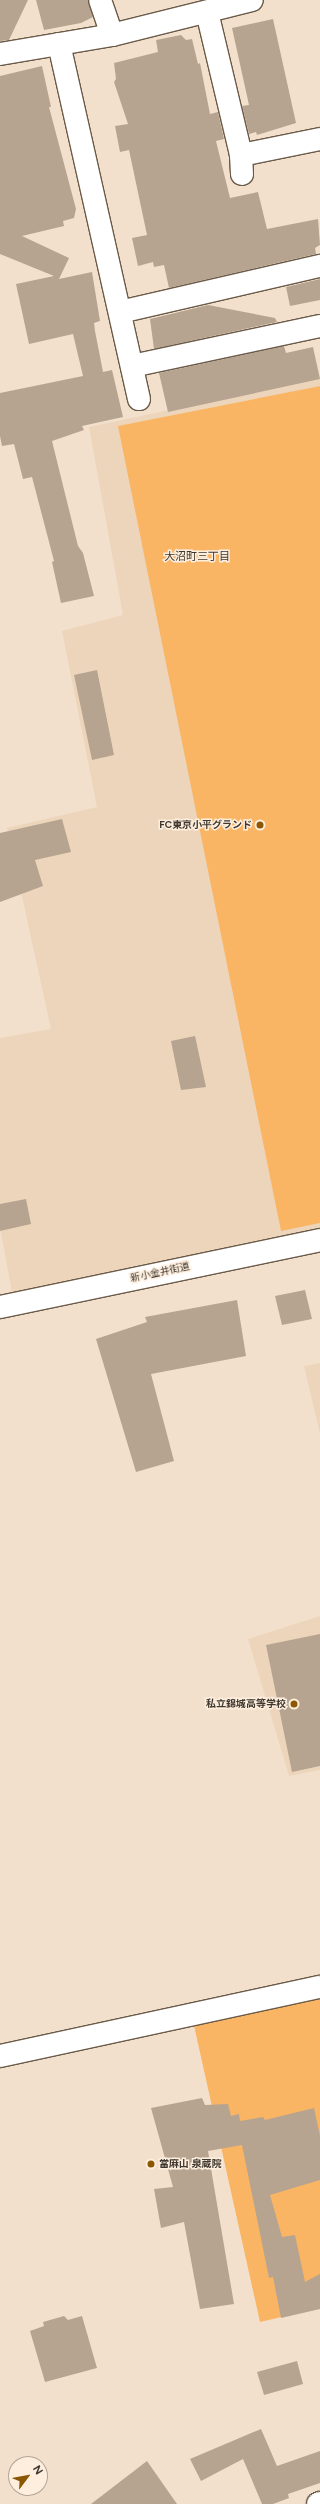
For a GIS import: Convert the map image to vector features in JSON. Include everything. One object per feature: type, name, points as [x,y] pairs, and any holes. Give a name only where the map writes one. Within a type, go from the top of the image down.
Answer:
[{"type":"street","points":[[100,0],[112,35]]},
{"type":"street","points":[[0,54],[112,35],[252,0]]},
{"type":"street","points":[[207,12],[242,164],[320,139]]},
{"type":"street","points":[[59,44],[139,399]]},
{"type":"street","points":[[120,312],[320,266]]},
{"type":"street","points":[[132,366],[320,326]]},
{"type":"street","name":"新小金井街道","points":[[0,1307],[320,1240]]},
{"type":"street","points":[[0,2056],[320,1987]]},
{"type":"shaded area","points":[[320,378],[320,386],[119,426],[281,1230],[320,1223],[320,1240],[14,1303],[0,1228],[0,1038],[51,1029],[7,828],[97,807],[62,631],[123,615],[89,427]]},
{"type":"shaded area","name":"FC東京小平グランド","points":[[320,386],[320,1223],[281,1231],[118,426]]},
{"type":"shaded area","points":[[320,1363],[320,1434],[304,1366]]},
{"type":"shaded area","name":"私立錦城高等学校","points":[[320,1616],[320,1770],[289,1776],[248,1639]]},
{"type":"shaded area","points":[[320,1993],[320,2308],[260,2322],[193,2021]]},
{"type":"building","points":[[0,0],[28,0],[9,40],[0,41]]},
{"type":"building","points":[[36,0],[88,0],[93,17],[81,23],[44,30]]},
{"type":"building","points":[[273,19],[296,123],[257,135],[256,132],[249,134],[242,106],[249,105],[232,28]]},
{"type":"building","points":[[181,35],[186,40],[192,39],[198,64],[200,63],[210,114],[218,112],[224,139],[216,141],[230,198],[258,192],[267,229],[318,219],[320,245],[315,248],[316,254],[169,288],[164,265],[154,267],[153,262],[138,266],[132,238],[147,235],[129,150],[120,152],[115,126],[128,124],[114,82],[116,79],[114,63],[158,52],[156,40]]},
{"type":"building","points":[[42,66],[51,107],[49,107],[76,209],[74,218],[63,221],[64,226],[22,236],[69,258],[59,279],[92,272],[100,321],[94,323],[103,372],[112,370],[123,417],[82,426],[84,430],[52,441],[78,546],[83,553],[94,596],[61,603],[52,562],[54,561],[32,477],[23,479],[14,444],[2,446],[0,436],[0,393],[83,376],[73,334],[29,344],[16,284],[54,276],[0,254],[0,76]]},
{"type":"building","points":[[320,279],[320,300],[290,306],[286,287]]},
{"type":"building","points":[[208,305],[275,318],[277,322],[154,349],[150,319]]},
{"type":"building","points":[[284,346],[286,353],[313,347],[320,379],[168,412],[159,373]]},
{"type":"building","points":[[97,670],[114,755],[92,760],[74,675]]},
{"type":"building","points":[[62,819],[71,852],[35,860],[43,886],[0,902],[0,833]]},
{"type":"building","points":[[195,1036],[206,1087],[181,1090],[171,1041]]},
{"type":"building","points":[[26,1199],[31,1224],[0,1231],[0,1204]]},
{"type":"building","points":[[305,1290],[312,1319],[282,1325],[275,1296]]},
{"type":"building","points":[[237,1300],[246,1356],[151,1374],[174,1461],[136,1472],[96,1339],[147,1322],[145,1317]]},
{"type":"building","name":"私立錦城高等学校","points":[[320,1634],[320,1766],[292,1772],[266,1645]]},
{"type":"building","points":[[202,2098],[205,2105],[228,2104],[231,2116],[239,2114],[240,2121],[263,2117],[265,2120],[314,2108],[320,2136],[320,2180],[270,2195],[282,2237],[295,2235],[305,2282],[320,2274],[320,2309],[281,2318],[273,2277],[269,2278],[242,2145],[208,2151],[234,2304],[200,2309],[184,2222],[161,2228],[154,2189],[173,2187],[151,2108]]},
{"type":"building","points":[[64,2316],[68,2320],[82,2316],[97,2368],[45,2382],[30,2331],[44,2326],[43,2322]]},
{"type":"building","points":[[297,2361],[303,2384],[264,2395],[257,2372]]},
{"type":"building","points":[[261,2429],[277,2466],[320,2451],[320,2483],[288,2494],[289,2498],[273,2504],[262,2504],[243,2459],[201,2481],[190,2459]]},
{"type":"building","points":[[147,2461],[177,2504],[91,2504]]},
{"type":"place","name":"FC東京小平グランド","points":[[260,825]]},
{"type":"place","name":"私立錦城高等学校","points":[[294,1704]]},
{"type":"place","name":"當麻山 泉蔵院","points":[[151,2164]]},
{"type":"district","name":"大沼町三丁目","points":[[197,557]]}]
